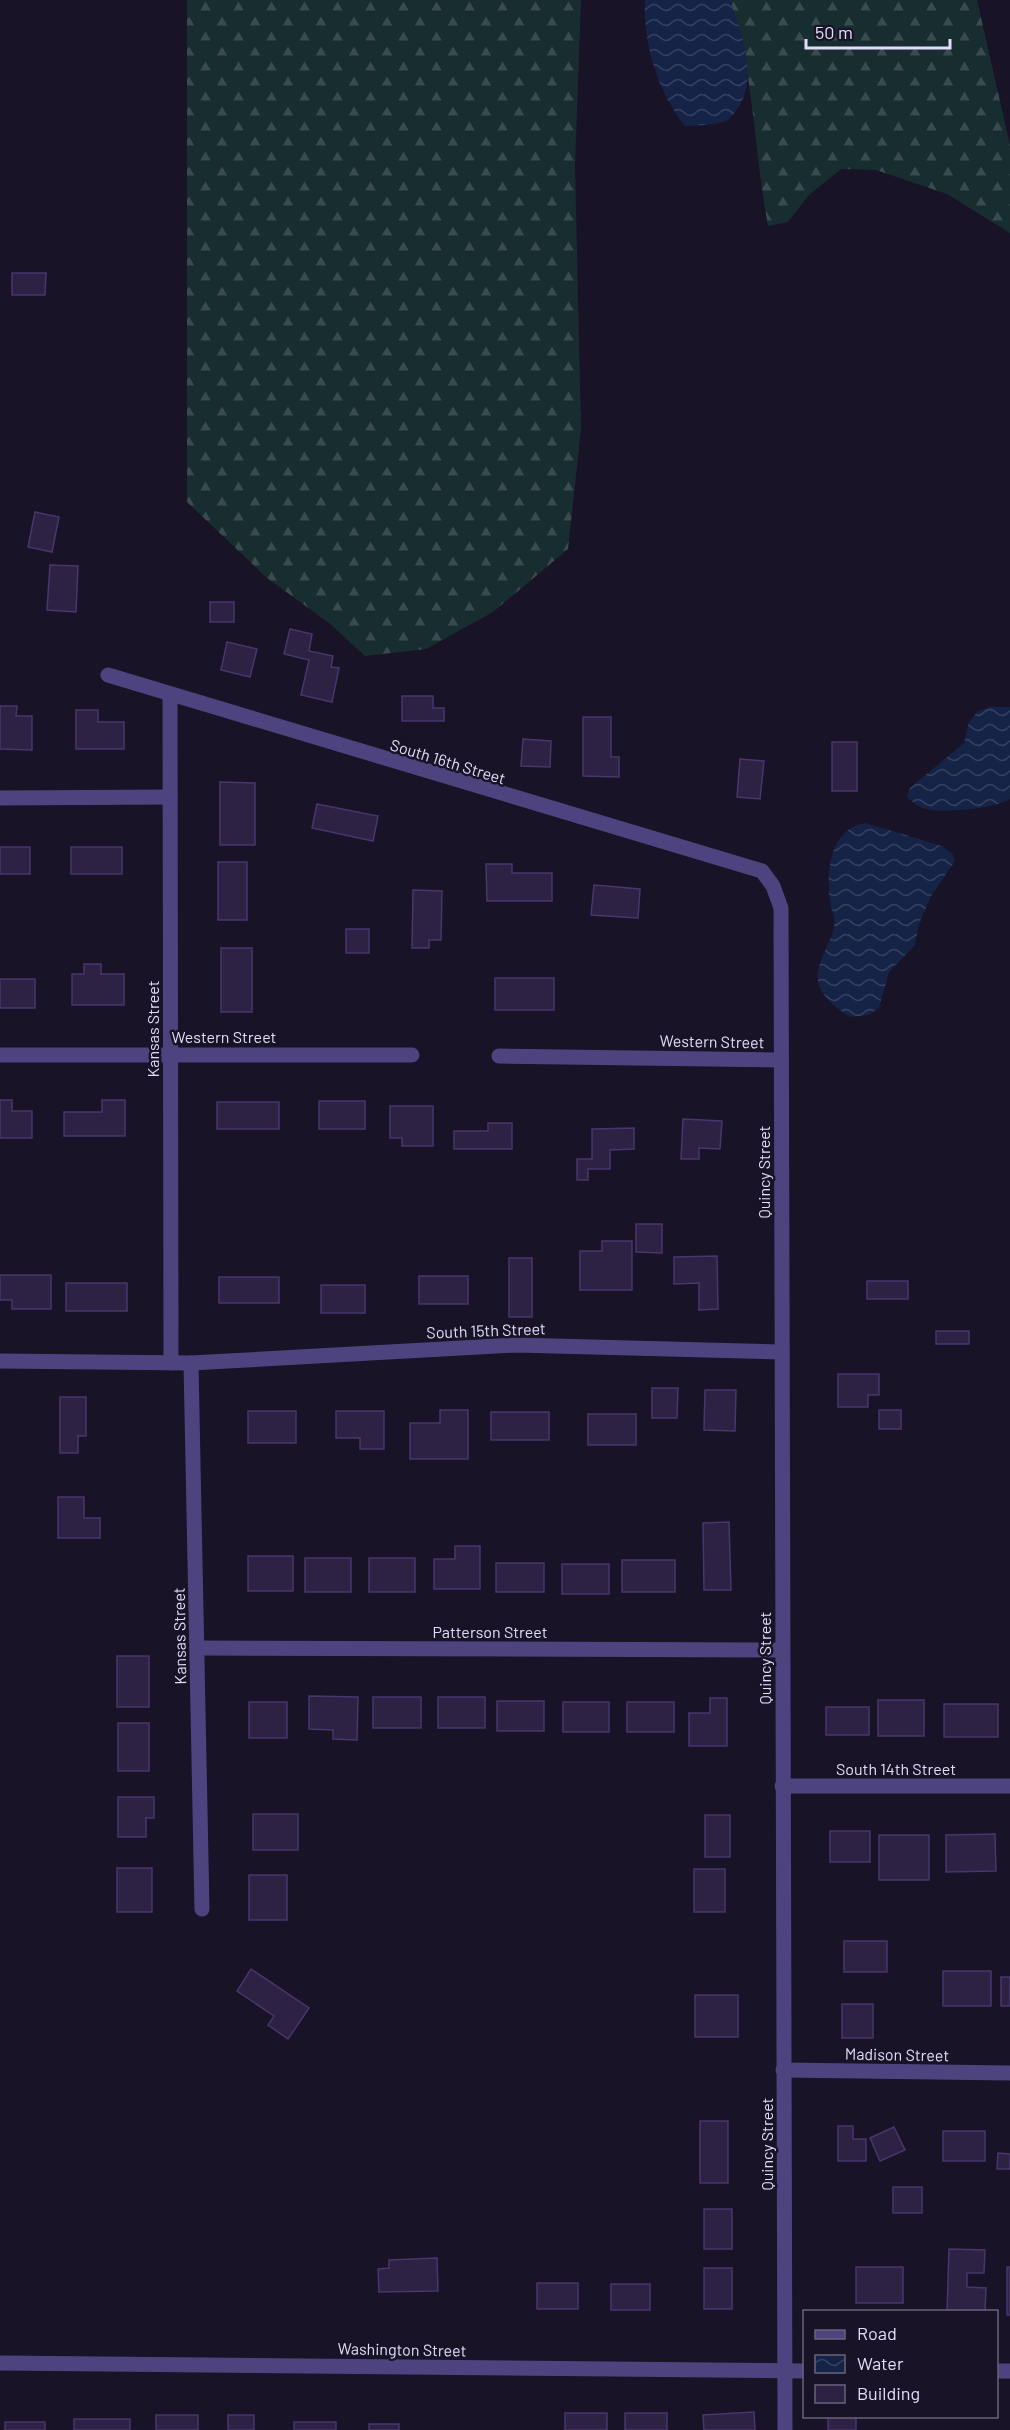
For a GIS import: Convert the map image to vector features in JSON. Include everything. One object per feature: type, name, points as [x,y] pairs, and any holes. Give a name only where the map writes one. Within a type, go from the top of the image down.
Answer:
[{"type":"street","name":"South 16th Street","points":[[108,675],[170,696],[762,871],[773,886]]},
{"type":"street","name":"Kansas Street","points":[[170,696],[171,1363]]},
{"type":"street","points":[[0,798],[170,797]]},
{"type":"street","name":"Quincy Street","points":[[773,886],[781,908],[785,2430]]},
{"type":"street","name":"Western Street","points":[[0,1055],[412,1056]]},
{"type":"street","name":"Western Street","points":[[499,1056],[781,1060]]},
{"type":"street","name":"South 15th Street","points":[[171,1363],[516,1345],[782,1352]]},
{"type":"street","points":[[0,1361],[171,1363]]},
{"type":"street","name":"Kansas Street","points":[[191,1363],[202,1909]]},
{"type":"street","name":"Patterson Street","points":[[197,1647],[782,1650]]},
{"type":"street","name":"South 14th Street","points":[[782,1786],[1010,1786]]},
{"type":"street","name":"Madison Street","points":[[783,2070],[1010,2073]]},
{"type":"street","name":"Washington Street","points":[[0,2363],[803,2371]]},
{"type":"green space","points":[[187,0],[581,0],[575,165],[581,429],[568,549],[493,612],[426,649],[365,656],[329,623],[267,578],[187,502]]},
{"type":"green space","points":[[730,0],[977,0],[1010,145],[1010,233],[947,194],[876,170],[841,169],[809,195],[788,222],[768,226],[749,83]]},
{"type":"water","points":[[645,0],[730,0],[743,41],[748,71],[743,99],[727,120],[711,125],[685,126],[675,113],[654,67],[647,33]]},
{"type":"water","points":[[989,707],[1010,707],[1010,799],[981,808],[945,811],[924,808],[907,797],[910,788],[964,743],[969,722],[977,712]]},
{"type":"water","points":[[866,823],[942,846],[952,853],[955,861],[931,896],[919,924],[915,945],[889,972],[879,1008],[869,1015],[850,1017],[825,996],[819,986],[818,973],[834,928],[829,889],[833,853],[845,833]]},
{"type":"building","points":[[12,273],[46,273],[45,295],[12,295]]},
{"type":"building","points":[[35,512],[59,517],[52,552],[28,547]]},
{"type":"building","points":[[50,565],[78,566],[76,612],[47,610]]},
{"type":"building","points":[[210,602],[234,602],[234,622],[210,622]]},
{"type":"building","points":[[290,629],[312,634],[309,651],[333,656],[331,667],[339,668],[332,702],[301,695],[309,660],[284,654]]},
{"type":"building","points":[[227,642],[257,649],[250,677],[221,670]]},
{"type":"building","points":[[402,696],[433,696],[433,708],[444,708],[444,721],[402,721]]},
{"type":"building","points":[[0,706],[17,706],[16,716],[32,716],[32,750],[0,749]]},
{"type":"building","points":[[76,710],[98,710],[98,722],[124,722],[124,749],[76,749]]},
{"type":"building","points":[[583,717],[611,717],[611,757],[619,757],[619,777],[583,776]]},
{"type":"building","points":[[523,739],[551,741],[550,767],[521,766]]},
{"type":"building","points":[[832,742],[857,742],[857,791],[832,791]]},
{"type":"building","points":[[740,759],[764,761],[760,799],[737,797]]},
{"type":"building","points":[[220,782],[255,783],[255,845],[220,845]]},
{"type":"building","points":[[317,804],[378,816],[373,841],[312,828]]},
{"type":"building","points":[[0,847],[30,847],[30,874],[0,874]]},
{"type":"building","points":[[71,847],[122,847],[122,874],[71,874]]},
{"type":"building","points":[[218,862],[247,862],[247,920],[218,920]]},
{"type":"building","points":[[486,864],[512,864],[512,873],[552,873],[552,901],[487,901]]},
{"type":"building","points":[[594,885],[640,889],[638,918],[591,915]]},
{"type":"building","points":[[413,890],[442,891],[441,940],[429,940],[429,948],[412,948]]},
{"type":"building","points":[[346,929],[369,929],[369,953],[346,953]]},
{"type":"building","points":[[221,948],[252,948],[252,1012],[221,1012]]},
{"type":"building","points":[[84,964],[101,964],[101,974],[124,974],[124,1005],[72,1005],[72,974],[84,974]]},
{"type":"building","points":[[495,978],[554,978],[554,1010],[495,1010]]},
{"type":"building","points":[[0,979],[35,979],[35,1008],[0,1008]]},
{"type":"building","points":[[0,1100],[12,1100],[12,1111],[32,1111],[32,1138],[0,1138]]},
{"type":"building","points":[[102,1100],[125,1100],[125,1136],[64,1136],[64,1112],[102,1112]]},
{"type":"building","points":[[319,1101],[365,1101],[365,1129],[319,1129]]},
{"type":"building","points":[[217,1102],[279,1102],[279,1129],[217,1129]]},
{"type":"building","points":[[390,1106],[433,1106],[433,1146],[402,1146],[402,1138],[390,1138]]},
{"type":"building","points":[[683,1119],[722,1121],[720,1149],[699,1148],[699,1159],[681,1159]]},
{"type":"building","points":[[488,1123],[512,1123],[512,1149],[454,1149],[454,1131],[488,1131]]},
{"type":"building","points":[[634,1128],[634,1149],[610,1150],[610,1169],[588,1169],[588,1180],[577,1180],[577,1159],[592,1159],[592,1129]]},
{"type":"building","points":[[636,1224],[662,1224],[662,1253],[636,1252]]},
{"type":"building","points":[[602,1241],[632,1241],[632,1290],[580,1290],[580,1251],[602,1251]]},
{"type":"building","points":[[717,1256],[718,1309],[699,1310],[699,1283],[674,1284],[674,1257]]},
{"type":"building","points":[[509,1258],[532,1258],[532,1317],[509,1317]]},
{"type":"building","points":[[0,1275],[51,1275],[51,1309],[12,1309],[12,1300],[0,1300]]},
{"type":"building","points":[[419,1276],[468,1276],[468,1304],[419,1304]]},
{"type":"building","points":[[219,1277],[279,1277],[279,1303],[219,1303]]},
{"type":"building","points":[[867,1281],[908,1281],[908,1299],[867,1299]]},
{"type":"building","points":[[66,1283],[127,1283],[127,1311],[66,1311]]},
{"type":"building","points":[[321,1285],[365,1285],[365,1313],[321,1313]]},
{"type":"building","points":[[936,1331],[969,1331],[969,1344],[936,1344]]},
{"type":"building","points":[[838,1374],[879,1374],[879,1395],[868,1395],[868,1407],[838,1407]]},
{"type":"building","points":[[652,1388],[678,1388],[677,1418],[652,1418]]},
{"type":"building","points":[[705,1390],[736,1390],[735,1431],[704,1430]]},
{"type":"building","points":[[60,1397],[86,1397],[86,1436],[78,1436],[78,1453],[60,1453]]},
{"type":"building","points":[[440,1410],[468,1410],[468,1459],[410,1459],[410,1423],[440,1423]]},
{"type":"building","points":[[879,1410],[901,1410],[901,1429],[879,1429]]},
{"type":"building","points":[[248,1411],[296,1411],[296,1443],[248,1443]]},
{"type":"building","points":[[336,1411],[384,1411],[384,1449],[360,1449],[360,1438],[336,1438]]},
{"type":"building","points":[[491,1412],[549,1412],[549,1440],[491,1440]]},
{"type":"building","points":[[588,1414],[636,1414],[636,1445],[588,1445]]},
{"type":"building","points":[[58,1497],[84,1497],[84,1518],[100,1518],[100,1538],[58,1538]]},
{"type":"building","points":[[729,1522],[731,1590],[704,1590],[703,1523]]},
{"type":"building","points":[[455,1546],[480,1546],[480,1589],[434,1589],[434,1559],[455,1559]]},
{"type":"building","points":[[248,1556],[293,1556],[293,1591],[248,1591]]},
{"type":"building","points":[[305,1558],[351,1558],[351,1592],[305,1592]]},
{"type":"building","points":[[369,1558],[415,1558],[415,1592],[369,1592]]},
{"type":"building","points":[[622,1560],[675,1560],[675,1592],[622,1592]]},
{"type":"building","points":[[496,1563],[544,1563],[544,1592],[496,1592]]},
{"type":"building","points":[[562,1564],[609,1564],[609,1594],[562,1594]]},
{"type":"building","points":[[117,1656],[149,1656],[149,1707],[117,1707]]},
{"type":"building","points":[[309,1696],[358,1697],[357,1740],[333,1739],[333,1730],[309,1729]]},
{"type":"building","points":[[373,1697],[421,1697],[421,1728],[373,1728]]},
{"type":"building","points":[[438,1697],[485,1697],[485,1728],[438,1728]]},
{"type":"building","points":[[710,1698],[727,1698],[727,1746],[689,1746],[689,1713],[710,1713]]},
{"type":"building","points":[[878,1700],[924,1700],[924,1736],[878,1736]]},
{"type":"building","points":[[497,1701],[544,1701],[544,1731],[497,1731]]},
{"type":"building","points":[[249,1702],[287,1702],[287,1738],[249,1738]]},
{"type":"building","points":[[563,1702],[609,1702],[609,1732],[563,1732]]},
{"type":"building","points":[[627,1702],[674,1702],[674,1732],[627,1732]]},
{"type":"building","points":[[944,1704],[998,1704],[998,1737],[944,1737]]},
{"type":"building","points":[[826,1707],[869,1707],[869,1735],[826,1735]]},
{"type":"building","points":[[118,1723],[149,1723],[149,1771],[118,1771]]},
{"type":"building","points":[[118,1797],[154,1797],[154,1818],[146,1818],[146,1837],[118,1837]]},
{"type":"building","points":[[253,1814],[298,1814],[298,1850],[253,1850]]},
{"type":"building","points":[[705,1815],[730,1815],[730,1857],[705,1857]]},
{"type":"building","points":[[830,1831],[870,1831],[870,1862],[830,1862]]},
{"type":"building","points":[[995,1834],[996,1871],[946,1872],[946,1835]]},
{"type":"building","points":[[879,1835],[929,1835],[929,1880],[879,1880]]},
{"type":"building","points":[[117,1868],[152,1868],[152,1912],[117,1912]]},
{"type":"building","points":[[694,1869],[725,1869],[725,1912],[694,1912]]},
{"type":"building","points":[[249,1875],[287,1875],[287,1920],[249,1920]]},
{"type":"building","points":[[844,1941],[887,1941],[887,1972],[844,1972]]},
{"type":"building","points":[[251,1969],[309,2008],[288,2039],[268,2025],[274,2016],[237,1991]]},
{"type":"building","points":[[943,1971],[991,1971],[991,2006],[943,2006]]},
{"type":"building","points":[[1001,1977],[1010,1977],[1010,2006],[1001,2006]]},
{"type":"building","points":[[695,1995],[738,1995],[738,2037],[695,2037]]},
{"type":"building","points":[[842,2004],[873,2004],[873,2038],[842,2038]]},
{"type":"building","points":[[700,2121],[728,2121],[728,2183],[700,2183]]},
{"type":"building","points":[[838,2126],[853,2126],[853,2139],[866,2139],[866,2161],[838,2161]]},
{"type":"building","points":[[894,2127],[905,2150],[880,2161],[870,2138]]},
{"type":"building","points":[[943,2131],[985,2131],[985,2161],[943,2161]]},
{"type":"building","points":[[998,2153],[1010,2154],[1010,2169],[997,2169]]},
{"type":"building","points":[[893,2187],[922,2187],[922,2213],[893,2213]]},
{"type":"building","points":[[704,2209],[732,2209],[732,2249],[704,2249]]},
{"type":"building","points":[[949,2249],[985,2250],[984,2273],[967,2273],[967,2287],[986,2288],[985,2310],[947,2310]]},
{"type":"building","points":[[437,2258],[438,2291],[379,2292],[378,2269],[389,2268],[389,2260]]},
{"type":"building","points":[[856,2267],[903,2267],[903,2303],[856,2303]]},
{"type":"building","points":[[1007,2267],[1010,2267],[1010,2315],[1007,2315]]},
{"type":"building","points":[[704,2268],[732,2268],[732,2309],[704,2309]]},
{"type":"building","points":[[537,2283],[578,2283],[578,2309],[537,2309]]},
{"type":"building","points":[[611,2284],[650,2284],[650,2310],[611,2310]]},
{"type":"building","points":[[754,2412],[755,2430],[704,2430],[703,2415]]},
{"type":"building","points":[[565,2413],[607,2413],[607,2430],[565,2430]]},
{"type":"building","points":[[625,2413],[667,2413],[667,2430],[625,2430]]},
{"type":"building","points":[[156,2415],[198,2415],[198,2430],[156,2430]]},
{"type":"building","points":[[228,2415],[254,2415],[254,2430],[228,2430]]},
{"type":"building","points":[[828,2418],[856,2418],[856,2430],[828,2430]]},
{"type":"building","points":[[74,2419],[130,2419],[130,2430],[74,2430]]},
{"type":"building","points":[[5,2422],[45,2422],[45,2430],[5,2430]]},
{"type":"building","points":[[294,2422],[336,2422],[336,2430],[294,2430]]},
{"type":"building","points":[[369,2424],[399,2424],[399,2430],[369,2430]]}]
